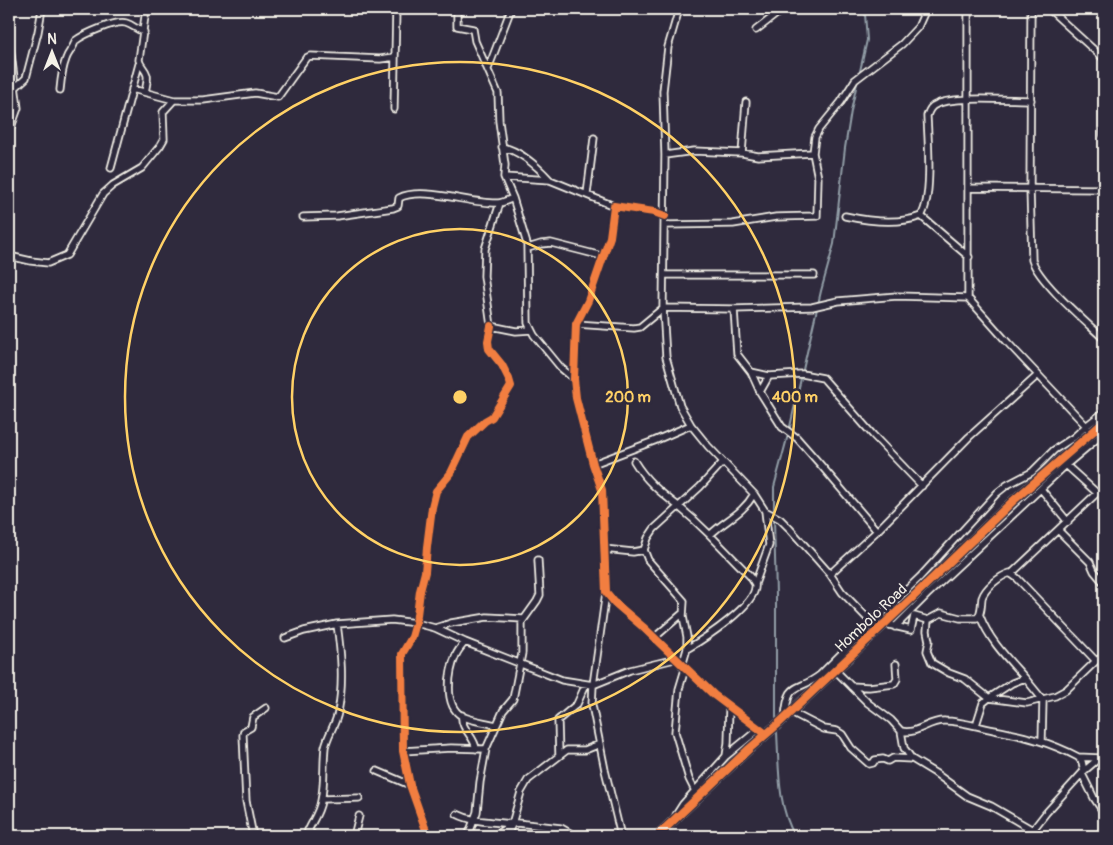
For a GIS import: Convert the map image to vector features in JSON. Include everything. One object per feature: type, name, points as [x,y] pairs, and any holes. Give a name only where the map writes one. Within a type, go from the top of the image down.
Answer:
[{"type":"street","points":[[15,88],[26,78],[42,9]]},
{"type":"street","points":[[111,168],[139,64],[146,9]]},
{"type":"street","points":[[394,109],[396,9]]},
{"type":"street","points":[[457,9],[457,26],[473,30],[475,41],[498,93],[498,121],[504,177],[513,198],[528,248],[527,318],[531,330],[562,368],[574,379]]},
{"type":"street","points":[[488,69],[511,9]]},
{"type":"street","points":[[679,9],[668,47],[662,104],[665,155],[664,308],[667,362],[680,406],[691,425],[708,446],[754,494],[765,511],[780,519],[830,574],[842,592],[872,623]]},
{"type":"street","points":[[756,30],[783,9]]},
{"type":"street","points":[[665,225],[733,224],[760,219],[816,216],[818,178],[813,153],[815,137],[819,129],[841,102],[855,80],[902,44],[918,27],[926,9]]},
{"type":"street","points":[[968,9],[968,298],[1092,432]]},
{"type":"street","points":[[1031,9],[1030,189],[1033,263],[1057,293],[1104,339]]},
{"type":"street","points":[[1049,9],[1104,60]]},
{"type":"street","points":[[60,90],[62,69],[66,57],[75,41],[87,32],[120,22],[128,23],[144,32]]},
{"type":"street","points":[[9,39],[18,108],[9,133]]},
{"type":"street","points":[[132,89],[174,100],[203,100],[255,93],[278,97],[306,58],[310,56],[395,58]]},
{"type":"street","points":[[139,64],[147,75],[145,92]]},
{"type":"street","points":[[1104,89],[1104,135]]},
{"type":"street","points":[[9,256],[48,263],[67,255],[103,194],[113,185],[142,168],[160,146],[164,139],[163,112],[174,100]]},
{"type":"street","points":[[845,216],[898,222],[909,221],[921,216],[925,208],[928,181],[928,112],[930,108],[937,104],[969,100],[1030,100]]},
{"type":"street","points":[[742,153],[746,102]]},
{"type":"street","points":[[587,194],[594,138]]},
{"type":"street","points":[[502,147],[516,152],[537,167],[550,180]]},
{"type":"street","points":[[665,155],[694,151],[742,153],[758,156],[813,153]]},
{"type":"street","points":[[504,177],[550,180],[614,206],[654,212],[665,216]]},
{"type":"street","points":[[968,188],[1104,189]]},
{"type":"street","points":[[303,217],[336,216],[393,208],[398,206],[400,198],[408,194],[430,194],[500,203],[513,198]]},
{"type":"street","points":[[428,836],[410,784],[403,751],[401,660],[402,652],[412,637],[416,623],[420,591],[425,572],[426,547],[432,507],[436,491],[451,473],[468,436],[492,417],[511,386],[502,365],[489,349],[488,341],[491,326],[484,276],[485,249],[500,203]]},
{"type":"street","points":[[614,206],[610,237],[588,301],[576,324],[574,379],[576,398],[593,464],[602,490],[606,592],[593,684],[593,711],[621,836]]},
{"type":"street","points":[[921,216],[968,257]]},
{"type":"street","points":[[528,248],[550,243],[602,256]]},
{"type":"street","points":[[664,275],[814,275]]},
{"type":"street","points":[[576,324],[640,327],[664,308],[812,307],[838,301],[897,296],[968,298]]},
{"type":"street","points":[[734,309],[737,354],[751,372],[760,392],[782,427],[797,438],[877,531]]},
{"type":"street","points":[[491,326],[516,331],[531,330]]},
{"type":"street","points":[[751,372],[769,376],[802,374],[823,378],[922,486]]},
{"type":"street","points":[[830,574],[877,531],[969,438],[1038,375]]},
{"type":"street","points":[[760,392],[769,376]]},
{"type":"street","points":[[1043,836],[991,806],[967,796],[935,773],[912,760],[893,758],[888,761],[883,759],[875,760],[869,764],[851,748],[839,733],[788,715],[788,697],[794,689],[820,675],[920,577],[997,493],[1007,485],[1032,472],[1054,450],[1074,437],[1104,412]]},
{"type":"street","name":"Hombolo Road","points":[[657,836],[763,732],[788,715],[1013,501],[1064,462],[1104,422]]},
{"type":"street","points":[[593,464],[691,425]]},
{"type":"street","points":[[895,627],[1041,489],[1064,462],[1104,433]]},
{"type":"street","points":[[1054,450],[1097,493],[1104,493]]},
{"type":"street","points":[[634,461],[658,492],[679,507],[710,535],[751,577],[755,584]]},
{"type":"street","points":[[695,791],[689,779],[675,732],[679,690],[687,649],[683,613],[684,601],[648,560],[644,550],[648,538],[654,529],[700,488],[723,462]]},
{"type":"street","points":[[1041,489],[1068,522]]},
{"type":"street","points":[[1042,740],[1043,700],[1005,656],[984,627],[980,616],[983,596],[985,591],[1004,575],[1012,574],[1097,493]]},
{"type":"street","points":[[710,535],[720,525],[730,521],[747,506],[754,494]]},
{"type":"street","points":[[687,649],[730,621],[750,599],[770,545],[765,511]]},
{"type":"street","points":[[1059,531],[1090,562],[1094,571],[1104,583]]},
{"type":"street","points":[[604,548],[633,552],[644,550]]},
{"type":"street","points":[[468,836],[475,821],[486,749],[503,711],[513,698],[522,648],[521,625],[523,619],[532,609],[540,595],[538,560]]},
{"type":"street","points":[[1012,574],[1096,661]]},
{"type":"street","points":[[606,592],[615,603],[675,659],[729,707],[763,732],[726,756],[683,804],[670,823]]},
{"type":"street","points":[[654,638],[683,613]]},
{"type":"street","points":[[885,624],[911,630],[914,616],[928,620],[941,613],[968,619],[980,616]]},
{"type":"street","points":[[435,628],[487,617],[523,619]]},
{"type":"street","points":[[285,638],[304,631],[337,624],[392,620],[416,623],[435,628],[465,642],[562,680],[586,684],[593,684],[630,670],[675,659]]},
{"type":"street","points":[[928,620],[928,651],[932,663],[964,679],[989,698],[1027,703],[1043,700],[1066,690],[1096,661],[1104,656]]},
{"type":"street","points":[[314,836],[307,833],[318,814],[322,799],[325,748],[327,738],[338,715],[342,688],[342,661],[337,624]]},
{"type":"street","points":[[465,642],[456,653],[451,670],[449,690],[456,710],[462,715],[496,725]]},
{"type":"street","points":[[851,686],[869,687],[894,684],[897,679],[896,664]]},
{"type":"street","points":[[835,670],[874,709],[891,720],[901,731],[904,748],[912,760]]},
{"type":"street","points":[[976,725],[984,703],[989,698],[1012,683],[1025,678]]},
{"type":"street","points":[[559,756],[558,720],[577,704],[586,684]]},
{"type":"street","points":[[726,756],[729,707]]},
{"type":"street","points":[[253,836],[246,802],[243,737],[244,731],[251,727],[252,717],[266,708]]},
{"type":"street","points":[[462,715],[464,727],[475,742],[476,749]]},
{"type":"street","points":[[901,731],[910,732],[937,721],[946,720],[1042,740],[1078,757],[1082,762],[1083,772],[1104,813]]},
{"type":"street","points":[[507,836],[521,792],[528,780],[567,750],[581,751],[600,744]]},
{"type":"street","points":[[403,751],[451,748],[486,749]]},
{"type":"street","points":[[1078,757],[1102,756]]},
{"type":"street","points":[[1028,836],[1083,772],[1102,756]]},
{"type":"street","points":[[378,771],[410,784]]},
{"type":"street","points":[[322,799],[359,798]]},
{"type":"street","points":[[457,814],[475,821],[547,825],[560,828],[574,836]]},
{"type":"street","points":[[354,836],[359,816]]},
{"type":"street","points":[[494,836],[512,824]]},
{"type":"waterway","points":[[860,71],[867,40],[865,14],[867,9]]},
{"type":"waterway","points":[[774,514],[774,487],[834,244],[845,148],[857,83]]},
{"type":"waterway","points":[[774,519],[776,718]]},
{"type":"waterway","points":[[777,732],[782,799],[789,824],[795,836]]},
{"type":"cycle path","points":[[665,216],[654,212],[614,206],[610,237],[588,301],[576,324],[574,379],[576,398],[593,464],[602,490],[606,592],[615,603],[714,695],[766,734]]},
{"type":"cycle path","points":[[428,836],[410,785],[403,751],[402,654],[412,637],[416,623],[420,591],[425,572],[432,507],[436,491],[451,473],[468,437],[492,417],[511,386],[502,365],[489,349],[488,341],[491,326]]},
{"type":"cycle path","points":[[657,836],[1013,501],[1104,422]]}]
